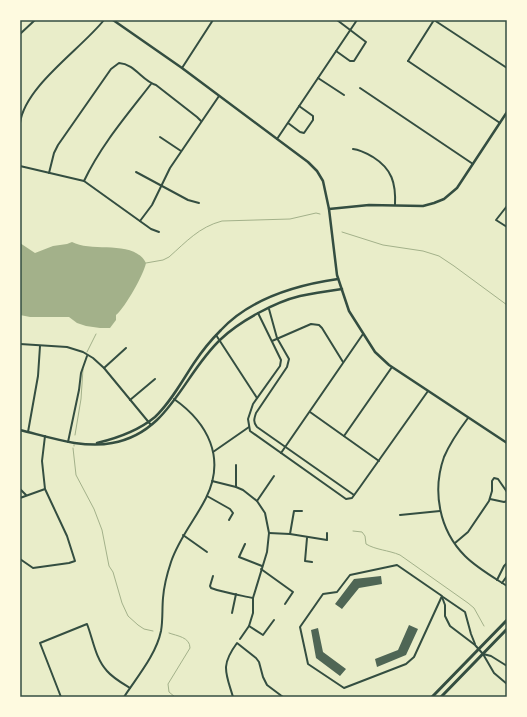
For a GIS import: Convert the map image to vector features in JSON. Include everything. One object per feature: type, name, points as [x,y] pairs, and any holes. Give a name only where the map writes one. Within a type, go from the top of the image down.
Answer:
[{"type":"main road","points":[[432,697],[507,620]]},
{"type":"main road","points":[[441,697],[507,629]]},
{"type":"street","points":[[20,34],[35,20]]},
{"type":"street","points":[[20,123],[23,109],[52,71],[97,29],[104,20]]},
{"type":"street","points":[[113,20],[182,68],[276,140],[308,162],[317,171],[323,181],[329,209],[338,279],[349,312],[375,352],[392,367],[468,418],[507,442]]},
{"type":"street","points":[[182,68],[213,20]]},
{"type":"street","points":[[336,51],[350,61],[354,61],[366,42],[337,20]]},
{"type":"street","points":[[276,140],[357,20]]},
{"type":"street","points":[[500,123],[406,61],[434,20],[507,68]]},
{"type":"street","points":[[49,173],[54,153],[58,145],[111,69],[119,64],[128,65],[201,121]]},
{"type":"street","points":[[318,78],[344,95]]},
{"type":"street","points":[[84,181],[97,156],[151,84]]},
{"type":"street","points":[[360,88],[473,164]]},
{"type":"street","points":[[140,221],[152,205],[170,168],[219,96]]},
{"type":"street","points":[[288,123],[300,132],[304,132],[313,120],[313,116],[299,106]]},
{"type":"street","points":[[329,209],[358,206],[423,206],[442,201],[457,188],[507,112]]},
{"type":"street","points":[[160,137],[182,151]]},
{"type":"street","points":[[353,149],[362,150],[383,164],[388,170],[392,177],[395,189],[395,205]]},
{"type":"street","points":[[20,166],[84,181],[151,229],[159,232]]},
{"type":"street","points":[[136,172],[188,200],[199,203]]},
{"type":"street","points":[[507,206],[496,220],[507,227]]},
{"type":"street","points":[[93,444],[120,437],[140,427],[155,416],[171,397],[204,348],[233,319],[271,296],[294,288],[338,279]]},
{"type":"street","points":[[20,430],[68,442],[93,444],[111,444],[144,431],[158,420],[175,400],[199,362],[220,340],[244,322],[258,313],[299,296],[342,289]]},
{"type":"street","points":[[269,309],[277,338],[284,348],[288,359],[287,367],[256,413],[254,423],[257,427],[354,495]]},
{"type":"street","points":[[258,313],[281,360],[280,366],[253,404],[248,419],[249,427],[253,433],[346,499],[349,499],[354,495],[428,391]]},
{"type":"street","points":[[272,341],[311,324],[316,324],[322,328],[343,362]]},
{"type":"street","points":[[281,453],[363,334]]},
{"type":"street","points":[[216,335],[257,398]]},
{"type":"street","points":[[20,344],[67,347],[83,352],[104,368],[151,425]]},
{"type":"street","points":[[28,432],[38,376],[40,346]]},
{"type":"street","points":[[104,368],[126,348]]},
{"type":"street","points":[[68,442],[81,373],[87,356]]},
{"type":"street","points":[[344,436],[392,367]]},
{"type":"street","points":[[130,400],[155,379]]},
{"type":"street","points":[[124,697],[149,659],[158,640],[161,631],[166,577],[183,535],[207,496],[212,481],[214,466],[213,452],[208,436],[190,412],[171,397]]},
{"type":"street","points":[[310,412],[379,461]]},
{"type":"street","points":[[468,418],[450,445],[441,469],[439,487],[440,511],[454,544],[464,556],[475,566],[507,586]]},
{"type":"street","points":[[213,452],[249,427]]},
{"type":"street","points":[[20,559],[33,568],[75,561],[67,536],[45,489],[42,461],[45,436]]},
{"type":"street","points":[[236,465],[236,487]]},
{"type":"street","points":[[256,501],[274,476]]},
{"type":"street","points":[[454,544],[469,529],[490,499],[492,481],[494,478],[498,479],[507,492]]},
{"type":"street","points":[[212,481],[243,490],[256,501],[265,513],[269,533],[267,552],[253,598],[253,613],[249,626],[240,639]]},
{"type":"street","points":[[20,489],[26,496]]},
{"type":"street","points":[[20,498],[45,489]]},
{"type":"street","points":[[207,496],[233,513],[229,520]]},
{"type":"street","points":[[490,499],[504,502],[507,501]]},
{"type":"street","points":[[290,534],[294,511],[302,511]]},
{"type":"street","points":[[400,515],[440,511]]},
{"type":"street","points":[[269,533],[290,534],[307,538],[327,540],[327,533]]},
{"type":"street","points":[[183,535],[207,552]]},
{"type":"street","points":[[307,538],[305,562],[312,562]]},
{"type":"street","points":[[246,544],[239,557],[262,568],[293,592],[285,604]]},
{"type":"street","points":[[497,580],[507,563]]},
{"type":"street","points":[[442,596],[414,657],[406,664],[344,688],[308,664],[300,628],[323,594],[337,592],[350,575],[397,565],[442,596],[465,612],[475,645]]},
{"type":"street","points":[[213,576],[210,586],[211,588],[224,593],[253,598]]},
{"type":"street","points":[[502,583],[507,576]]},
{"type":"street","points":[[232,613],[236,594]]},
{"type":"street","points":[[442,596],[445,605],[445,616],[450,626],[479,649],[494,673],[507,684]]},
{"type":"street","points":[[249,626],[263,636],[274,620]]},
{"type":"street","points":[[61,697],[40,643],[87,624],[102,665],[110,674],[130,688]]},
{"type":"street","points":[[233,697],[226,670],[226,663],[229,654],[236,643],[260,662],[263,677],[267,685],[282,697]]},
{"type":"street","points":[[483,654],[491,656],[507,666]]},
{"type":"shaded area","points":[[72,242],[90,247],[132,251],[140,256],[146,263],[142,275],[134,290],[116,315],[116,320],[110,328],[86,326],[77,323],[69,317],[30,317],[20,315],[20,243],[35,253],[53,246]]},
{"type":"building","points":[[381,576],[382,584],[359,588],[342,609],[335,604],[354,579]]},
{"type":"building","points":[[409,625],[418,629],[406,655],[377,667],[375,659],[398,650]]},
{"type":"building","points":[[318,628],[323,652],[346,669],[340,676],[316,658],[311,630]]},
{"type":"waterway","points":[[146,263],[163,260],[169,257],[200,231],[222,221],[290,219],[316,213],[320,214]]},
{"type":"waterway","points":[[342,232],[383,245],[423,251],[439,256],[507,305]]},
{"type":"waterway","points":[[87,352],[96,334]]},
{"type":"waterway","points":[[75,435],[81,399],[83,369]]},
{"type":"waterway","points":[[73,448],[76,475],[94,509],[102,530],[109,566],[113,572],[122,603],[128,616],[144,629],[153,631]]},
{"type":"waterway","points":[[353,531],[362,532],[365,536],[366,544],[400,555],[468,603],[474,608],[484,626]]},
{"type":"waterway","points":[[169,633],[188,641],[190,648],[168,684],[169,692],[175,697]]}]
